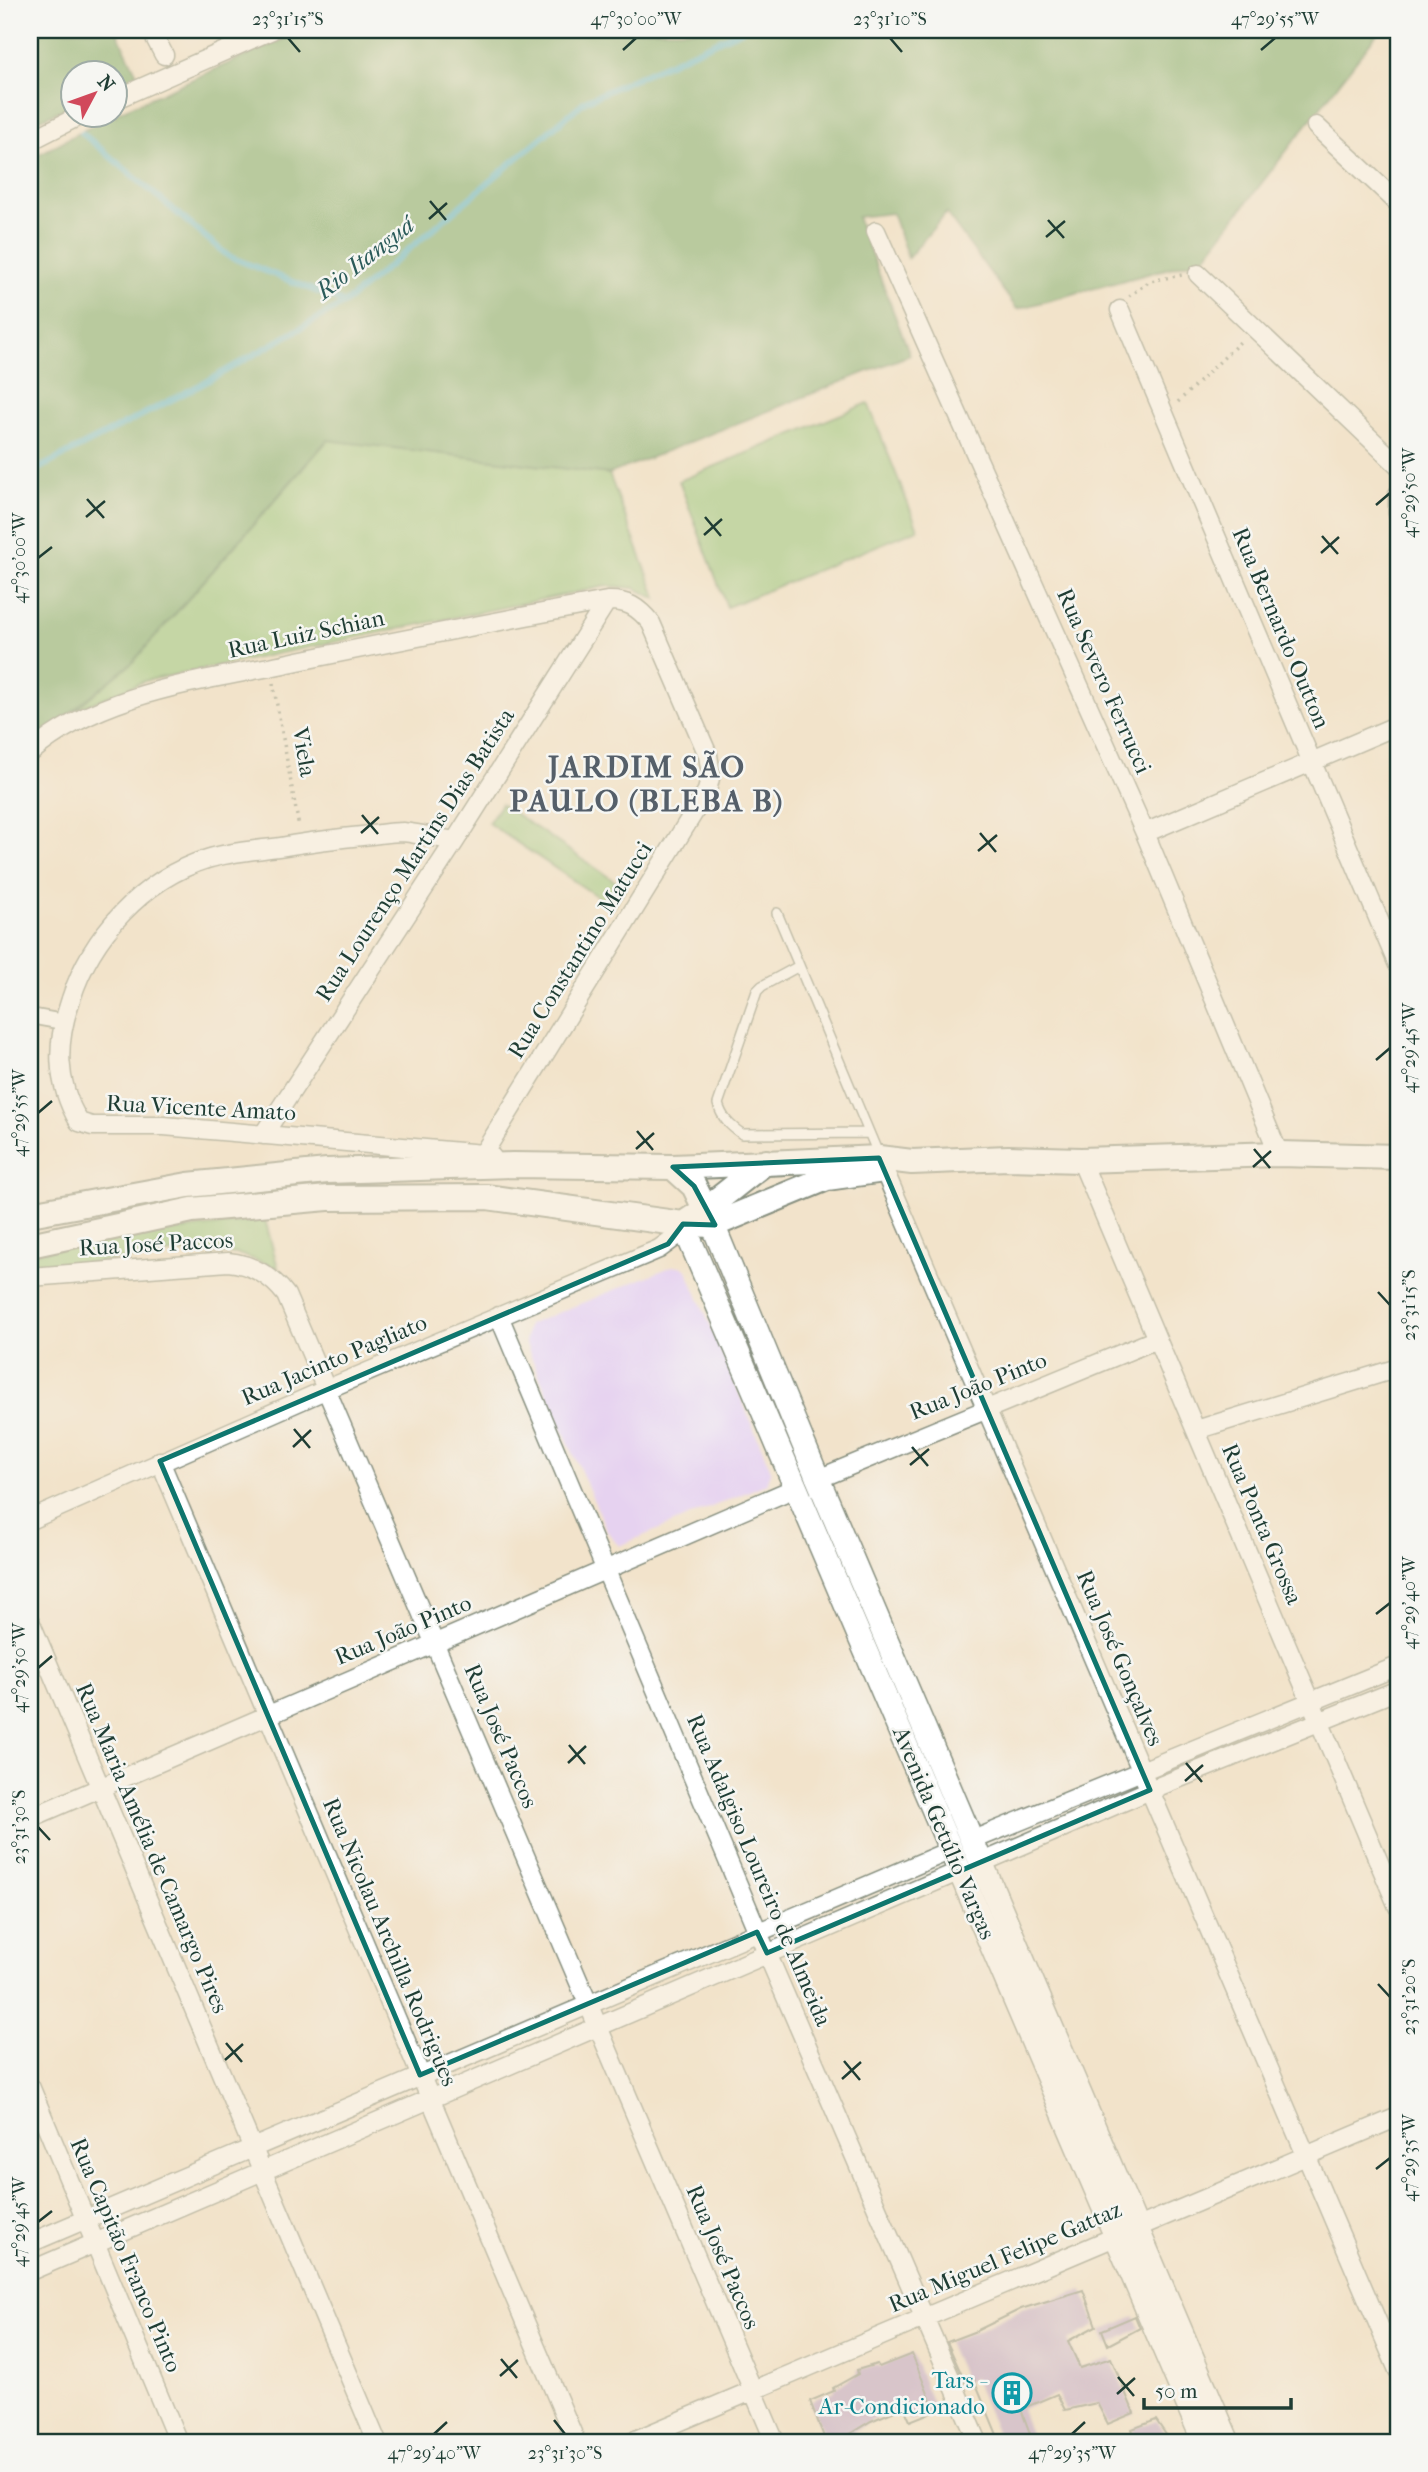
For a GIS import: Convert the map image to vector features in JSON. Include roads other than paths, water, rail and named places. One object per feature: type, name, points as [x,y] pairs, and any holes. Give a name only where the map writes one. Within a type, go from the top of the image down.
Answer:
[{"type":"main road","points":[[30,1214],[188,1185],[439,1159],[512,1165],[673,1167],[766,1162],[882,1164],[1008,1158],[1082,1160],[1279,1154],[1397,1160]]},
{"type":"main road","points":[[710,1218],[725,1192],[766,1162]]},
{"type":"main road","points":[[30,1245],[192,1210],[328,1198],[487,1196],[683,1224],[710,1218],[828,1178],[882,1164]]},
{"type":"main road","points":[[673,1167],[694,1186],[710,1218]]},
{"type":"street","points":[[151,30],[164,55]]},
{"type":"street","points":[[130,93],[272,30]]},
{"type":"street","points":[[30,141],[60,126]]},
{"type":"street","points":[[1316,126],[1398,203]]},
{"type":"street","name":"Rua Severo Ferrucci","points":[[876,231],[1145,833],[1279,1154]]},
{"type":"street","points":[[1198,274],[1398,465]]},
{"type":"street","name":"Rua Bernardo Outton","points":[[1120,310],[1398,965]]},
{"type":"street","points":[[1398,494],[1398,514]]},
{"type":"street","name":"Rua Constantino Matucci","points":[[483,1154],[707,792],[711,774],[708,755],[651,623],[631,604],[619,600],[607,601]]},
{"type":"street","name":"Rua Luiz Schian","points":[[30,753],[41,743],[103,708],[187,684],[447,630],[607,601]]},
{"type":"street","name":"Rua Lourenço Martins Dias Batista","points":[[263,1135],[455,841],[607,601]]},
{"type":"street","points":[[1145,833],[1398,725]]},
{"type":"street","name":"Rua Vicente Amato","points":[[455,841],[401,832],[302,843],[207,859],[160,881],[121,914],[94,947],[75,984],[63,1022],[61,1081],[65,1097],[79,1122],[92,1126],[164,1126],[263,1135],[439,1159],[483,1154],[512,1165]]},
{"type":"street","points":[[30,1016],[63,1022]]},
{"type":"street","name":"Rua Ponta Grossa","points":[[1082,1160],[1398,1907]]},
{"type":"street","name":"Rua José Gonçalves","points":[[882,1164],[1398,2370]]},
{"type":"street","name":"Avenida Getúlio Vargas","points":[[710,1218],[818,1479],[983,1862],[1204,2442]]},
{"type":"street","points":[[654,1219],[663,1230],[664,1238],[659,1250]]},
{"type":"street","name":"Avenida Getúlio Vargas","points":[[683,1224],[956,1860],[1126,2232],[1228,2442]]},
{"type":"street","name":"Rua Jacinto Pagliato","points":[[30,1520],[325,1390],[659,1250],[674,1238],[683,1224]]},
{"type":"street","name":"Rua José Paccos","points":[[30,1277],[228,1262],[247,1266],[271,1278],[286,1296],[775,2442]]},
{"type":"street","name":"Rua Adalgiso Loureiro de Almeida","points":[[499,1316],[767,1954],[978,2442]]},
{"type":"street","name":"Rua João Pinto","points":[[818,1479],[1157,1339]]},
{"type":"street","points":[[1196,1430],[1398,1368]]},
{"type":"street","name":"Rua Nicolau Archilla Rodrigues","points":[[160,1461],[576,2442]]},
{"type":"street","points":[[795,1488],[818,1479]]},
{"type":"street","name":"Rua João Pinto","points":[[30,1818],[795,1488]]},
{"type":"street","name":"Rua Maria Amélia de Camargo Pires","points":[[30,1621],[377,2442]]},
{"type":"street","points":[[30,2271],[767,1954],[956,1860],[973,1840],[1398,1666]]},
{"type":"street","points":[[30,2243],[758,1932],[956,1860],[983,1862],[1150,1790],[1398,1690]]},
{"type":"street","name":"Rua Capitão Franco Pinto","points":[[30,2086],[178,2442]]},
{"type":"street","name":"Rua Miguel Felipe Gattaz","points":[[631,2442],[1398,2117]]},
{"type":"lane","points":[[778,913],[882,1164]]},
{"type":"lane","points":[[799,966],[757,991],[718,1104],[721,1114],[730,1126],[742,1134],[869,1133]]},
{"type":"waterway","name":"Rio Itanguá","points":[[30,473],[206,382],[345,303],[585,101],[742,30]]},
{"type":"waterway","points":[[82,133],[228,256],[345,303]]},
{"type":"place","name":"Tars - Ar-Condicionado","points":[[1012,2393]]},
{"type":"district","name":"JARDIM SÃO PAULO (BLEBA B)","points":[[647,784]]}]
